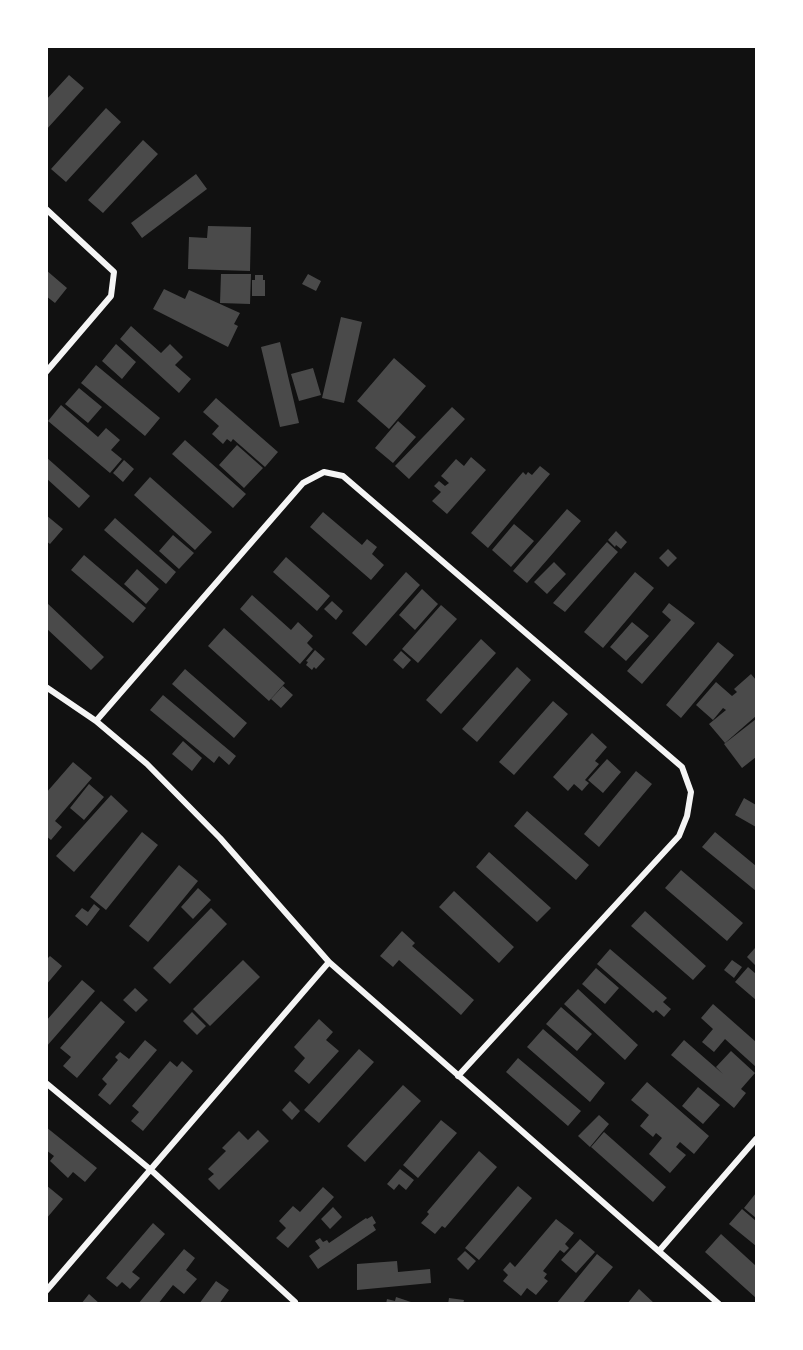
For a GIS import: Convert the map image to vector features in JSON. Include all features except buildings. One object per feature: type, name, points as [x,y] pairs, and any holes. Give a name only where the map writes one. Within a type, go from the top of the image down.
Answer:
[{"type":"street","points":[[46,209],[114,272],[111,296],[46,372]]},
{"type":"street","points":[[96,721],[303,483],[324,472],[343,476],[682,767],[691,792],[687,816],[679,836],[458,1077]]},
{"type":"street","points":[[46,687],[96,721],[147,764],[220,838],[329,962],[719,1304]]},
{"type":"street","points":[[46,1291],[329,962]]},
{"type":"street","points":[[46,1083],[151,1170],[295,1302]]},
{"type":"street","points":[[659,1251],[756,1139]]}]
